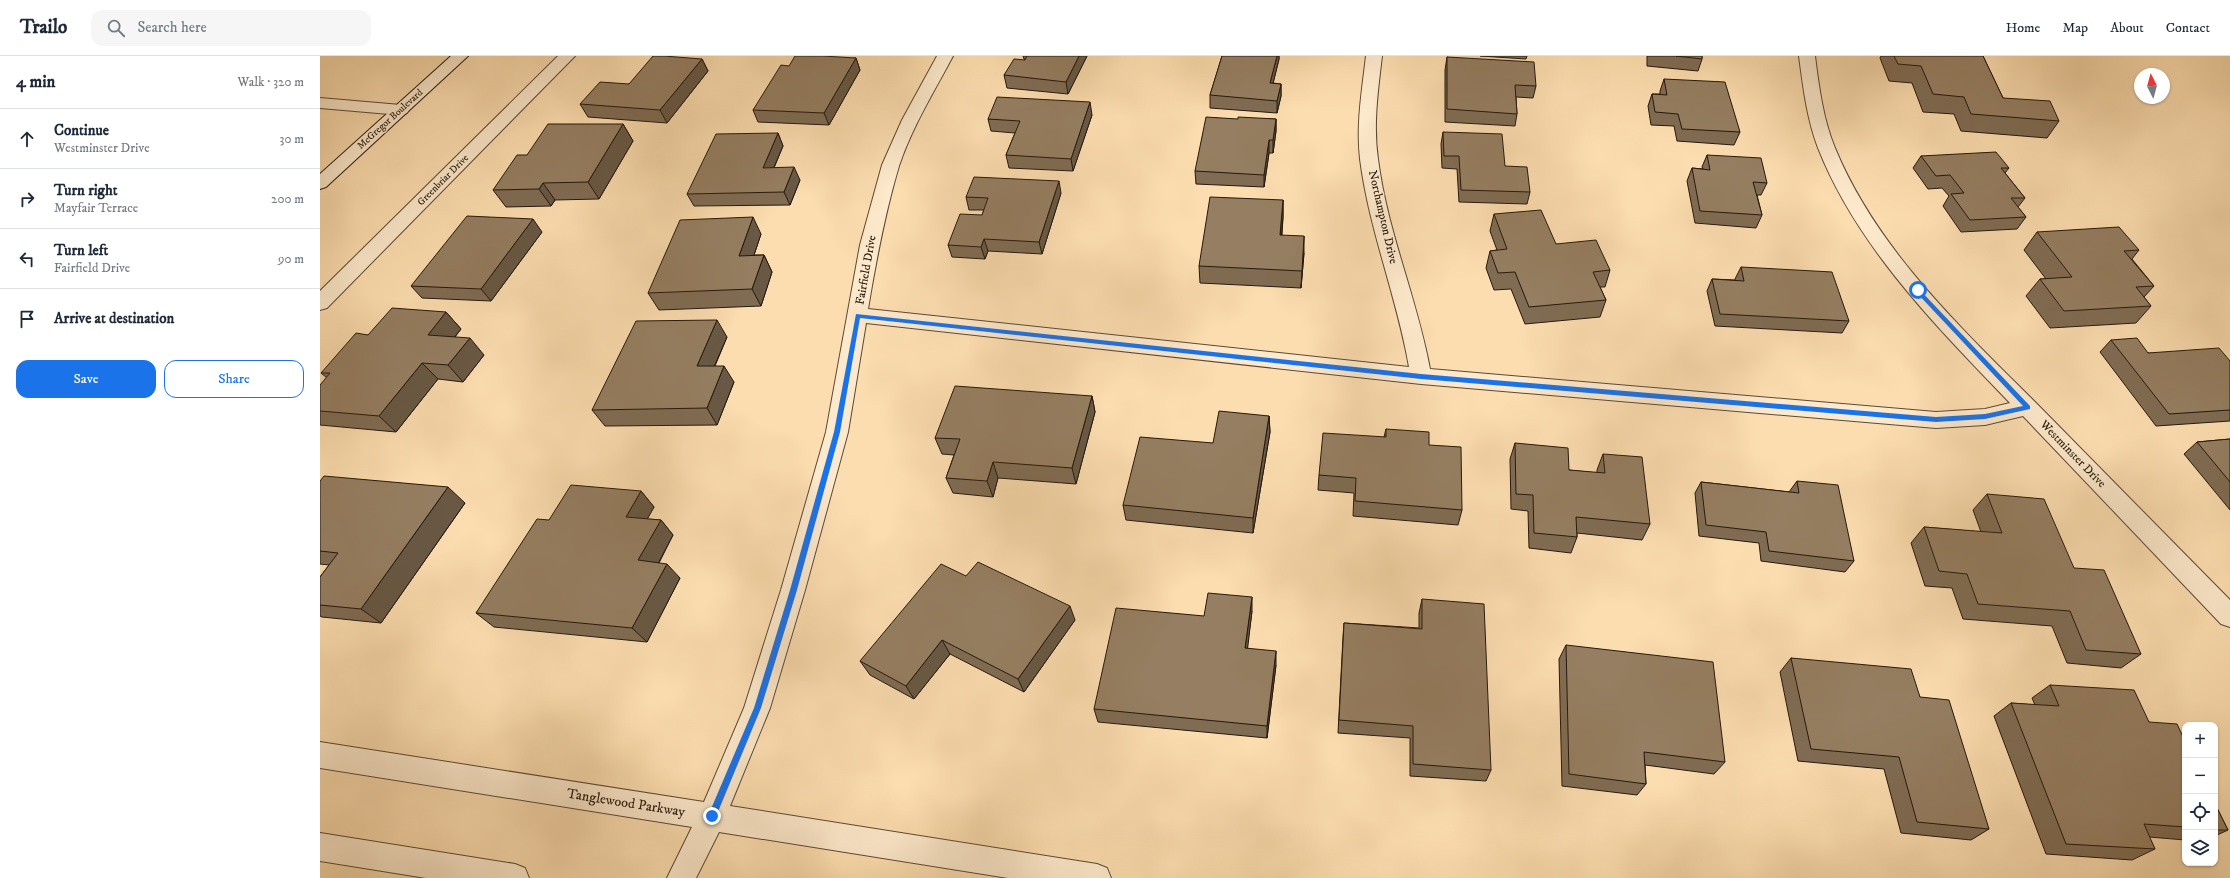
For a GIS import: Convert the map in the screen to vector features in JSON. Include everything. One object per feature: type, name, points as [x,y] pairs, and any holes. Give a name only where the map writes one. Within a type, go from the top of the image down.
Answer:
[{"type":"street","name":"McGregor Boulevard","points":[[320,183],[460,56]]},
{"type":"street","name":"Greenbriar Drive","points":[[320,304],[567,56]]},
{"type":"street","name":"Fairfield Drive","points":[[681,878],[712,816],[758,708],[837,432],[869,245],[891,165],[910,120],[945,56]]},
{"type":"street","name":"Northampton Drive","points":[[1374,56],[1367,117],[1369,159],[1378,206],[1413,331],[1421,376]]},
{"type":"street","name":"Westminster Drive","points":[[1807,56],[1814,108],[1831,159],[1856,208],[1872,233],[1918,290],[2028,407],[2230,616]]},
{"type":"street","points":[[320,103],[400,110]]},
{"type":"street","points":[[858,316],[1421,376],[1936,420],[1985,417],[2028,407]]},
{"type":"street","name":"Tanglewood Parkway","points":[[320,755],[1097,878]]},
{"type":"street","points":[[320,846],[515,878]]},
{"type":"building","points":[[653,56],[702,59],[660,110],[580,104],[600,82],[629,84]]},
{"type":"building","points":[[795,56],[856,58],[824,113],[753,110],[781,65],[789,66]]},
{"type":"building","points":[[1027,56],[1079,56],[1066,82],[1004,75],[1014,59],[1025,60]]},
{"type":"building","points":[[1222,56],[1277,56],[1270,83],[1281,84],[1277,101],[1210,95]]},
{"type":"building","points":[[1676,56],[1702,56],[1702,59]]},
{"type":"building","points":[[1894,56],[1983,56],[2003,98],[2050,101],[2059,121],[1971,114],[1964,97],[1933,94],[1921,66],[1898,64]]},
{"type":"building","points":[[1447,57],[1534,62],[1536,86],[1515,85],[1517,114],[1447,109]]},
{"type":"building","points":[[1664,79],[1725,82],[1740,132],[1682,129],[1678,114],[1655,112],[1652,94],[1667,95]]},
{"type":"building","points":[[997,97],[1090,102],[1071,159],[1006,155],[1020,121],[988,119]]},
{"type":"building","points":[[1206,117],[1276,119],[1273,140],[1269,140],[1264,175],[1195,171]]},
{"type":"building","points":[[548,124],[623,124],[588,182],[543,183],[539,189],[493,190],[517,155],[527,155]]},
{"type":"building","points":[[1443,132],[1502,134],[1505,166],[1527,167],[1530,192],[1461,190],[1459,156],[1444,156]]},
{"type":"building","points":[[778,133],[763,168],[794,167],[784,192],[687,194],[716,134]]},
{"type":"building","points":[[1996,152],[2009,168],[2001,168],[2025,198],[2011,198],[2026,217],[1970,220],[1951,194],[1964,193],[1950,175],[1936,176],[1921,156]]},
{"type":"building","points":[[1707,155],[1761,158],[1767,183],[1753,182],[1762,215],[1700,211],[1692,168],[1710,170]]},
{"type":"building","points":[[974,177],[1059,181],[1039,242],[984,239],[981,247],[948,245],[960,214],[982,215],[988,198],[966,197]]},
{"type":"building","points":[[1210,197],[1283,200],[1280,235],[1304,236],[1302,271],[1199,266]]},
{"type":"building","points":[[1541,210],[1556,244],[1596,240],[1610,270],[1593,272],[1606,300],[1529,307],[1515,272],[1498,273],[1490,251],[1507,249],[1494,214]]},
{"type":"building","points":[[467,216],[533,219],[481,289],[411,286]]},
{"type":"building","points":[[753,217],[739,256],[764,255],[752,289],[648,293],[680,220]]},
{"type":"building","points":[[2119,227],[2139,250],[2124,251],[2154,286],[2136,287],[2151,306],[2064,311],[2040,279],[2072,277],[2037,232]]},
{"type":"building","points":[[1741,267],[1832,272],[1849,321],[1720,314],[1712,279],[1744,281]]},
{"type":"building","points":[[392,308],[446,312],[428,335],[470,338],[448,365],[422,363],[379,416],[320,411],[320,385],[330,373],[321,373],[356,333],[368,335]]},
{"type":"building","points":[[717,320],[697,366],[724,366],[707,408],[592,410],[636,321]]},
{"type":"building","points":[[2137,338],[2148,353],[2219,348],[2230,361],[2230,410],[2169,414],[2111,340]]},
{"type":"building","points":[[955,386],[1092,396],[1072,468],[993,462],[987,481],[946,478],[960,439],[935,438]]},
{"type":"building","points":[[1219,411],[1269,416],[1253,518],[1123,505],[1140,437],[1213,443]]},
{"type":"building","points":[[1386,429],[1429,432],[1429,445],[1461,447],[1462,510],[1355,501],[1356,478],[1319,475],[1323,433],[1386,437]]},
{"type":"building","points":[[2230,439],[2230,482],[2197,442]]},
{"type":"building","points":[[1515,443],[1568,448],[1569,470],[1605,473],[1603,454],[1642,457],[1650,524],[1576,517],[1577,537],[1534,533],[1533,495],[1516,494]]},
{"type":"building","points":[[324,476],[448,487],[361,609],[320,605],[320,577],[338,553],[320,551],[320,481]]},
{"type":"building","points":[[1797,481],[1838,485],[1854,561],[1769,551],[1766,532],[1706,525],[1701,482],[1799,493]]},
{"type":"building","points":[[571,485],[641,491],[626,517],[661,520],[638,560],[667,564],[632,628],[476,613],[537,519],[549,520]]},
{"type":"building","points":[[1987,494],[2044,499],[2074,568],[2104,570],[2141,654],[2086,650],[2070,611],[1978,604],[1967,574],[1939,571],[1924,527],[2002,533]]},
{"type":"building","points":[[978,562],[1070,606],[1018,679],[942,640],[906,686],[860,661],[941,564],[966,576]]},
{"type":"building","points":[[1208,593],[1252,597],[1245,648],[1276,651],[1267,726],[1094,709],[1116,608],[1204,616]]},
{"type":"building","points":[[1422,599],[1484,604],[1491,770],[1413,764],[1413,726],[1339,720],[1344,623],[1422,629]]},
{"type":"building","points":[[1566,645],[1713,662],[1725,762],[1644,752],[1646,784],[1569,774]]},
{"type":"building","points":[[1791,658],[1911,669],[1920,697],[1949,700],[1989,829],[1917,822],[1899,757],[1811,749]]},
{"type":"building","points":[[2050,685],[2134,690],[2149,722],[2177,724],[2182,735],[2182,827],[2144,824],[2155,849],[2066,844],[2011,703],[2059,706]]},
{"type":"building","points":[[2218,810],[2228,830],[2218,830]]},
{"type":"route","points":[[712,816],[758,708],[793,590],[837,432],[858,316],[1421,376],[1936,420],[1985,417],[2028,407],[1977,356],[1918,290]]}]
